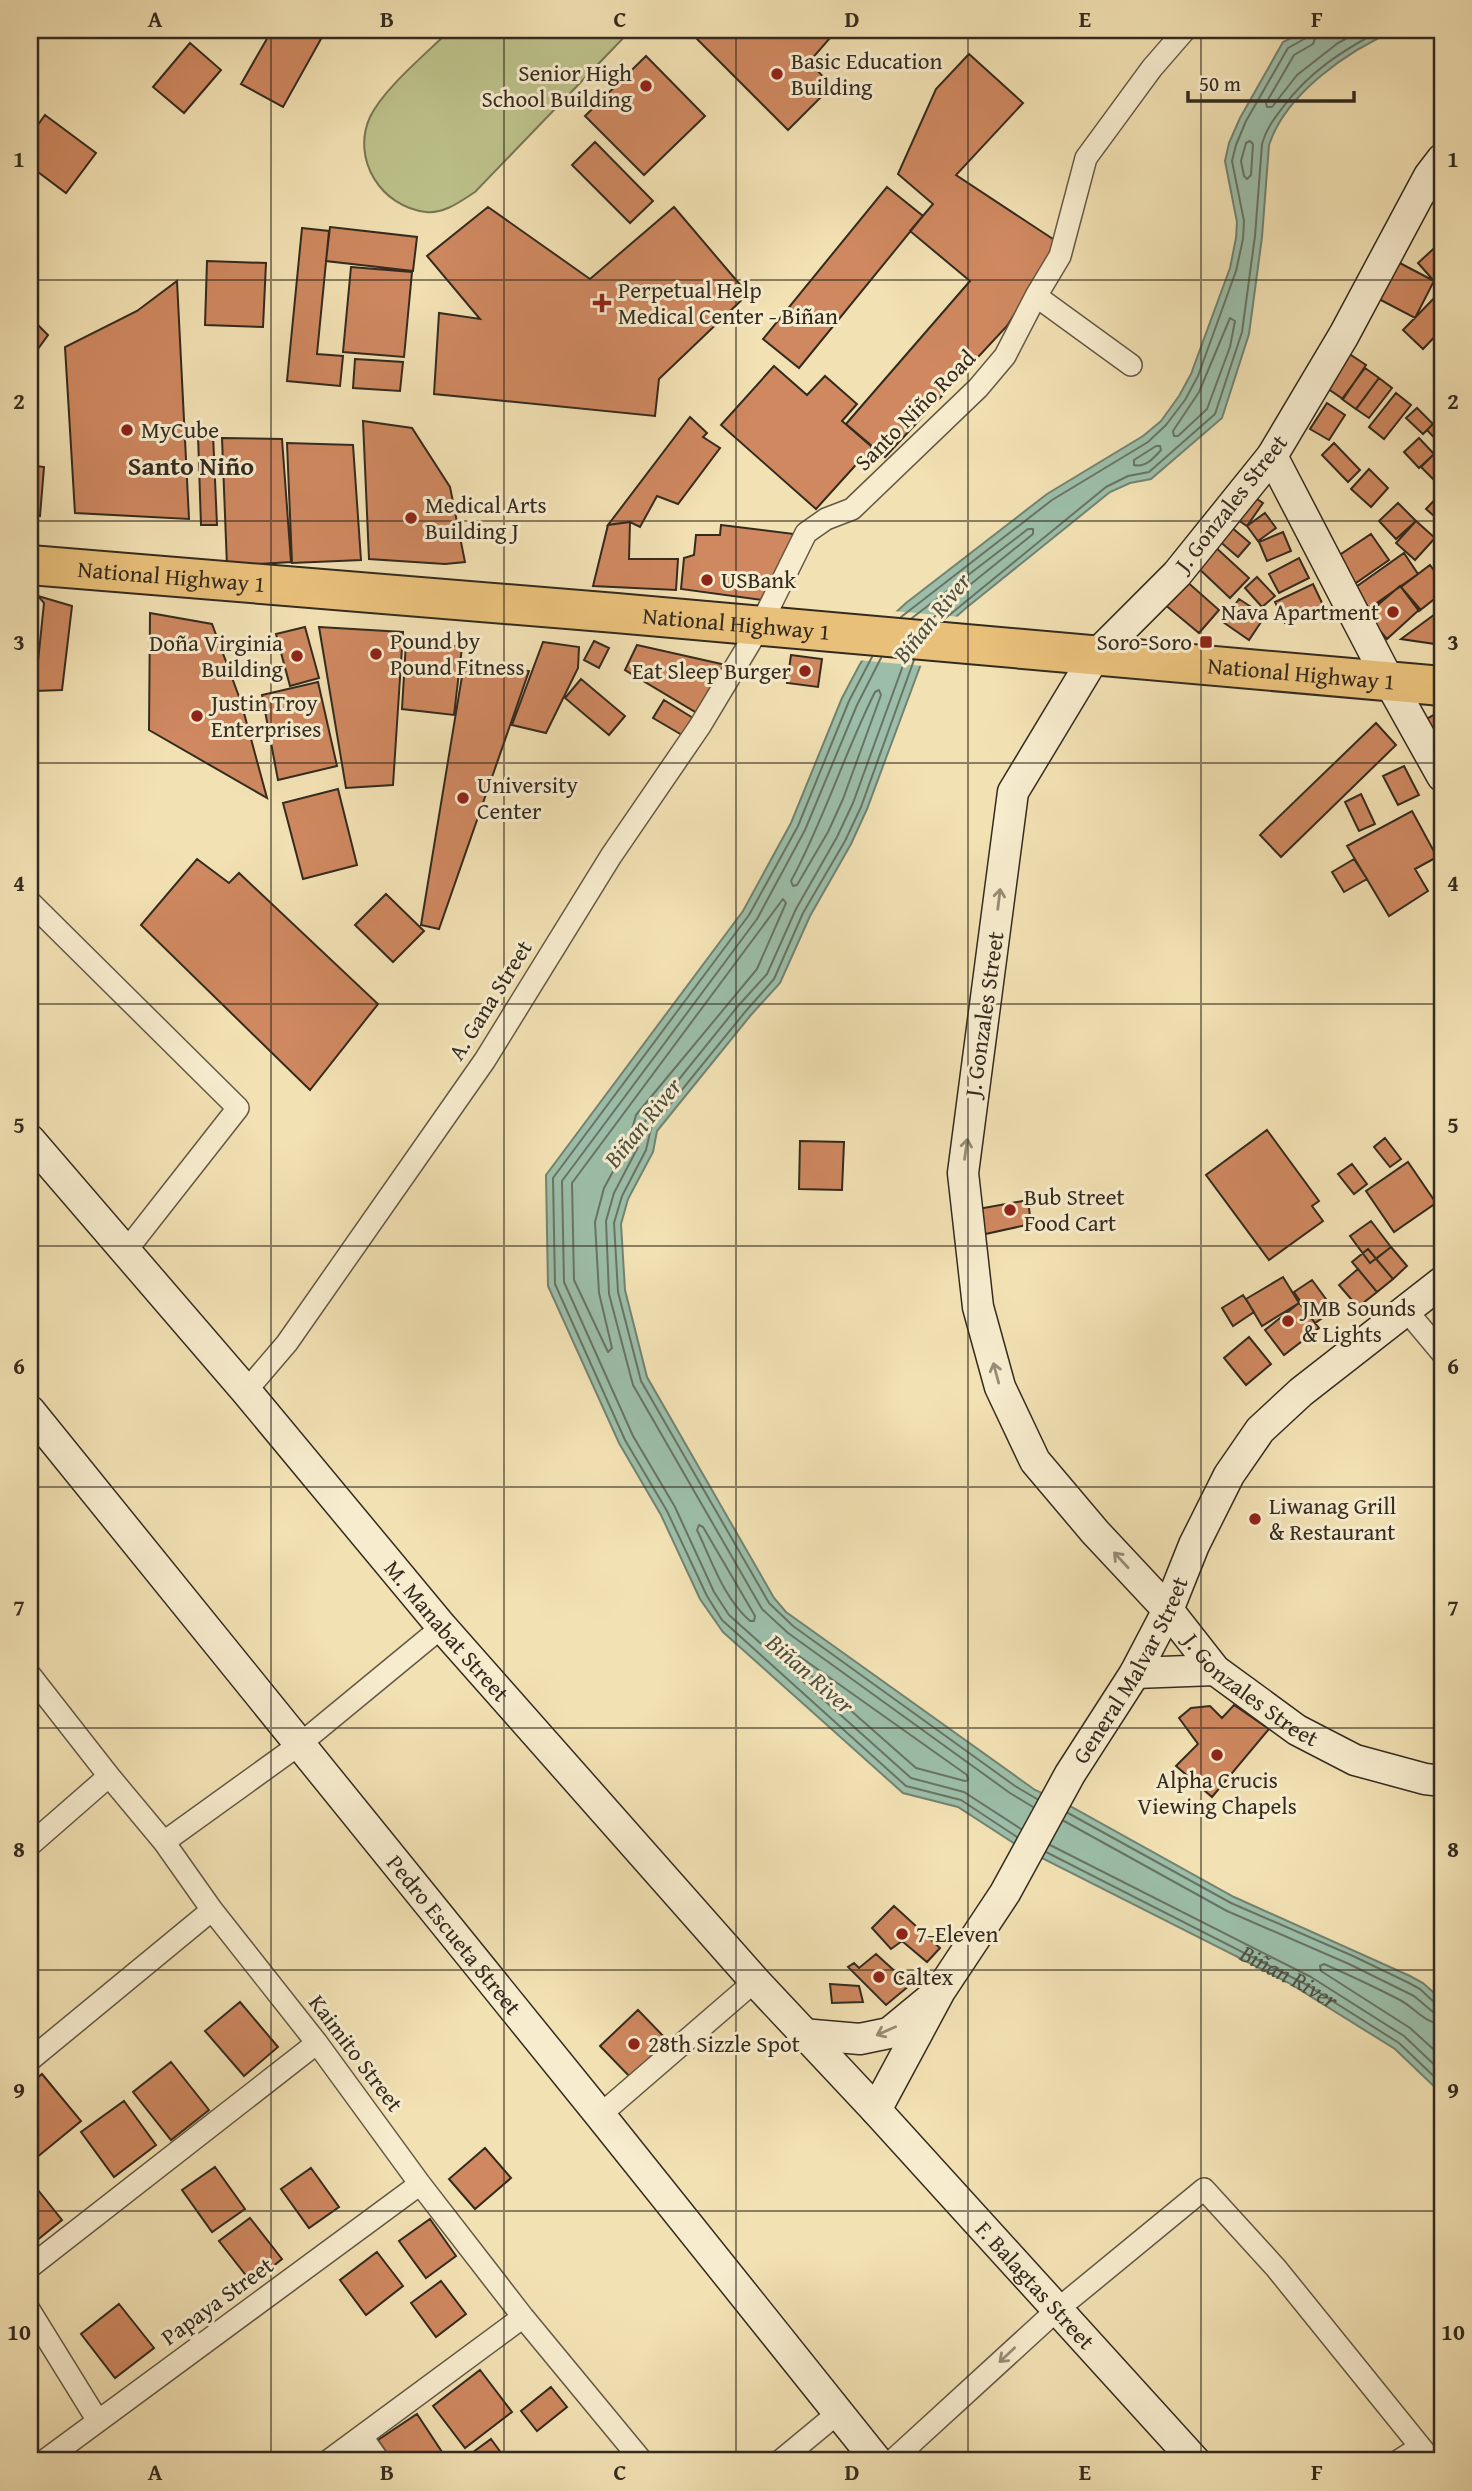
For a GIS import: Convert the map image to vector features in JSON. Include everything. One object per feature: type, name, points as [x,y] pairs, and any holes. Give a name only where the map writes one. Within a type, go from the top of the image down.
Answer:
[{"type":"highway","name":"National Highway 1","points":[[30,565],[845,633],[1442,687]]},
{"type":"street","name":"Santo Niño Road","points":[[760,626],[806,533],[826,519],[852,509],[978,388],[1005,356],[1035,296],[1060,256],[1086,158],[1152,68],[1185,30]]},
{"type":"street","name":"J. Gonzales Street","points":[[1438,177],[1272,456],[1177,574],[1095,656],[1013,792],[963,1173],[978,1307],[1000,1387],[1035,1461],[1095,1532],[1168,1610],[1214,1670],[1297,1730],[1355,1760],[1424,1779],[1442,1781]]},
{"type":"street","points":[[1035,296],[1131,365]]},
{"type":"street","points":[[1272,456],[1390,683],[1442,776]]},
{"type":"street","name":"A. Gana Street","points":[[246,1391],[287,1343],[485,1060],[611,856],[700,726],[760,626]]},
{"type":"street","points":[[30,902],[238,1108],[125,1252]]},
{"type":"street","name":"M. Manabat Street","points":[[30,1140],[246,1391],[442,1627],[802,2034],[876,2110]]},
{"type":"street","name":"General Malvar Street","points":[[876,2110],[940,1991],[1005,1893],[1070,1774],[1135,1673],[1168,1610],[1194,1545],[1229,1475],[1259,1430],[1301,1392],[1442,1282]]},
{"type":"street","points":[[1406,1310],[1442,1353]]},
{"type":"street","name":"Pedro Escueta Street","points":[[30,1411],[877,2461]]},
{"type":"street","points":[[164,1842],[300,1744],[442,1627]]},
{"type":"street","points":[[1135,1673],[1214,1670]]},
{"type":"street","name":"Kaimito Street","points":[[30,1675],[164,1842],[212,1910],[317,2042],[420,2184],[523,2317],[642,2461]]},
{"type":"street","points":[[30,1845],[109,1776]]},
{"type":"street","points":[[30,2060],[212,1910]]},
{"type":"street","points":[[600,2115],[755,1981]]},
{"type":"street","points":[[802,2034],[860,2039],[889,2033],[940,1991]]},
{"type":"street","points":[[30,2267],[317,2042]]},
{"type":"street","name":"F. Balagtas Street","points":[[876,2110],[1195,2461]]},
{"type":"street","name":"Papaya Street","points":[[44,2461],[420,2184]]},
{"type":"street","points":[[892,2461],[1058,2309],[1204,2189],[1276,2268],[1426,2454],[1398,2461]]},
{"type":"street","points":[[30,2311],[98,2421]]},
{"type":"street","points":[[328,2461],[523,2317]]},
{"type":"street","points":[[780,2461],[838,2413]]},
{"type":"street","points":[[362,2437],[379,2461]]},
{"type":"green space","points":[[450,30],[631,30],[475,192],[446,209],[426,212],[410,208],[383,191],[368,164],[364,149],[365,133],[370,117],[385,94]]},
{"type":"water","name":"Biñan River","points":[[1308,30],[1396,30],[1359,49],[1321,76],[1289,108],[1277,126],[1269,145],[1262,237],[1249,334],[1222,418],[1151,479],[1130,483],[1110,492],[966,608],[949,623],[924,656],[867,809],[851,844],[810,916],[780,983],[657,1131],[653,1152],[628,1199],[621,1224],[625,1290],[647,1377],[774,1598],[786,1612],[1035,1790],[1068,1805],[1234,1897],[1423,1983],[1442,2000],[1442,2094],[1395,2049],[1289,1983],[1018,1846],[958,1807],[903,1793],[723,1632],[700,1599],[661,1515],[619,1443],[548,1286],[546,1175],[743,911],[791,823],[842,698],[860,664],[892,616],[1047,494],[1143,436],[1161,421],[1179,396],[1191,374],[1230,268],[1236,238],[1237,222],[1225,161],[1229,143],[1283,42]]},
{"type":"pier","points":[[893,611],[961,617],[951,626],[923,666],[857,660]]},
{"type":"building","points":[[272,30],[326,30],[283,107],[241,84]]},
{"type":"building","name":"Basic Education Building","points":[[688,30],[837,30],[809,62],[832,86],[788,130]]},
{"type":"building","points":[[190,43],[221,70],[184,113],[153,87]]},
{"type":"building","points":[[969,54],[1023,103],[956,175],[1059,243],[1007,326],[885,457],[846,424],[970,281],[910,231],[933,204],[898,174],[936,89]]},
{"type":"building","name":"Senior High School Building","points":[[646,56],[705,116],[644,175],[585,116]]},
{"type":"building","points":[[45,115],[96,153],[66,193],[30,166],[30,136]]},
{"type":"building","points":[[595,142],[653,201],[630,223],[572,165]]},
{"type":"building","points":[[887,187],[923,216],[799,368],[763,339]]},
{"type":"building","name":"Perpetual Help Medical Center - Biñan","points":[[488,207],[590,279],[674,207],[748,294],[659,379],[655,416],[434,394],[439,313],[480,319],[427,256]]},
{"type":"building","points":[[330,227],[417,237],[413,271],[326,261]]},
{"type":"building","points":[[302,228],[329,231],[317,354],[343,356],[340,386],[287,381]]},
{"type":"building","points":[[1442,241],[1442,274],[1434,281],[1418,263]]},
{"type":"building","points":[[207,261],[266,263],[263,327],[205,325]]},
{"type":"building","points":[[1396,261],[1434,281],[1415,318],[1377,298]]},
{"type":"building","points":[[351,267],[412,272],[404,357],[343,352]]},
{"type":"building","name":"MyCube","points":[[177,281],[189,519],[75,513],[65,347],[137,311]]},
{"type":"building","points":[[1442,290],[1442,329],[1423,349],[1403,330]]},
{"type":"building","points":[[30,317],[48,335],[30,360]]},
{"type":"building","points":[[1345,351],[1366,365],[1343,399],[1321,384]]},
{"type":"building","points":[[355,359],[403,362],[400,391],[353,388]]},
{"type":"building","points":[[774,366],[807,395],[825,376],[857,404],[842,421],[872,447],[816,509],[721,425]]},
{"type":"building","points":[[1365,368],[1379,378],[1356,409],[1342,399]]},
{"type":"building","points":[[1379,378],[1392,388],[1369,418],[1356,409]]},
{"type":"building","points":[[1396,393],[1411,405],[1384,439],[1369,427]]},
{"type":"building","points":[[1327,403],[1345,415],[1329,440],[1310,429]]},
{"type":"building","points":[[1417,408],[1433,424],[1423,434],[1406,418]]},
{"type":"building","points":[[1442,414],[1442,446],[1427,430]]},
{"type":"building","points":[[690,417],[707,433],[703,437],[720,448],[678,504],[657,496],[640,527],[630,522],[608,525]]},
{"type":"building","name":"Medical Arts Building J","points":[[363,421],[412,428],[450,487],[465,562],[445,564],[369,559]]},
{"type":"building","points":[[213,434],[217,525],[201,525],[198,435]]},
{"type":"building","points":[[222,438],[282,439],[291,562],[227,566]]},
{"type":"building","points":[[1419,438],[1434,454],[1419,468],[1404,452]]},
{"type":"building","points":[[287,443],[353,445],[361,560],[292,563]]},
{"type":"building","points":[[1334,443],[1360,470],[1348,482],[1322,455]]},
{"type":"building","points":[[1442,446],[1442,488],[1421,467]]},
{"type":"building","points":[[30,465],[44,467],[40,516],[30,514]]},
{"type":"building","points":[[1369,469],[1388,488],[1371,507],[1351,489]]},
{"type":"building","points":[[1442,492],[1442,523],[1426,509]]},
{"type":"building","points":[[1248,493],[1263,503],[1247,526],[1232,516]]},
{"type":"building","points":[[1398,503],[1416,521],[1396,539],[1379,521]]},
{"type":"building","points":[[1265,513],[1276,528],[1258,541],[1247,526]]},
{"type":"building","points":[[1416,521],[1435,538],[1415,560],[1396,543]]},
{"type":"building","points":[[630,522],[629,559],[678,559],[676,590],[593,586],[608,525]]},
{"type":"building","points":[[721,525],[802,535],[769,601],[681,589],[684,558],[694,555],[696,535],[720,535]]},
{"type":"building","points":[[1230,526],[1250,543],[1238,557],[1218,540]]},
{"type":"building","points":[[1283,532],[1291,551],[1267,561],[1259,542]]},
{"type":"building","points":[[1371,534],[1389,560],[1353,585],[1335,558]]},
{"type":"building","points":[[1213,545],[1249,578],[1230,598],[1195,565]]},
{"type":"building","points":[[1404,553],[1418,574],[1361,614],[1346,594]]},
{"type":"building","points":[[1299,558],[1309,578],[1279,593],[1269,574]]},
{"type":"building","points":[[1430,565],[1442,581],[1442,593],[1419,611],[1401,587]]},
{"type":"building","points":[[1257,577],[1275,596],[1262,607],[1245,588]]},
{"type":"building","points":[[1185,580],[1219,610],[1199,633],[1164,604]]},
{"type":"building","points":[[1313,584],[1323,605],[1285,623],[1275,602]]},
{"type":"building","name":"Nava Apartment","points":[[1400,586],[1420,609],[1387,639],[1366,615]]},
{"type":"building","points":[[30,595],[38,596],[31,696],[30,695]]},
{"type":"building","points":[[38,596],[72,606],[62,690],[35,691],[44,603]]},
{"type":"building","points":[[1239,599],[1265,616],[1249,640],[1223,622]]},
{"type":"building","points":[[1442,609],[1442,645],[1401,639]]},
{"type":"building","name":"Justin Troy Enterprises","points":[[150,613],[212,624],[241,702],[267,798],[149,730]]},
{"type":"building","name":"Doña Virginia Building","points":[[305,627],[319,678],[290,686],[276,634]]},
{"type":"building","points":[[319,627],[403,632],[393,785],[346,788]]},
{"type":"building","points":[[594,641],[609,648],[599,668],[584,660]]},
{"type":"building","points":[[406,642],[462,647],[454,715],[402,709]]},
{"type":"building","points":[[543,642],[579,647],[578,668],[546,733],[512,725]]},
{"type":"building","points":[[637,645],[726,665],[702,716],[625,670]]},
{"type":"building","name":"Eat Sleep Burger","points":[[791,655],[822,659],[818,687],[787,683]]},
{"type":"building","name":"University Center","points":[[464,664],[529,671],[439,929],[421,925]]},
{"type":"building","points":[[581,679],[625,716],[609,735],[565,698]]},
{"type":"building","points":[[318,682],[337,766],[278,780],[262,695]]},
{"type":"building","points":[[664,700],[693,718],[682,735],[653,718]]},
{"type":"building","points":[[1442,710],[1442,732],[1429,740],[1420,723]]},
{"type":"building","points":[[1376,723],[1396,745],[1281,857],[1260,835]]},
{"type":"building","points":[[1404,766],[1419,795],[1398,805],[1383,776]]},
{"type":"building","points":[[338,789],[357,865],[303,879],[283,803]]},
{"type":"building","points":[[1361,794],[1375,824],[1359,831],[1345,802]]},
{"type":"building","points":[[1412,811],[1437,857],[1415,869],[1428,891],[1389,916],[1347,846]]},
{"type":"building","points":[[197,859],[229,883],[239,873],[378,1004],[310,1090],[141,925]]},
{"type":"building","points":[[1354,859],[1367,879],[1344,892],[1332,872]]},
{"type":"building","points":[[386,894],[424,931],[393,962],[355,925]]},
{"type":"building","points":[[1267,1130],[1319,1201],[1312,1206],[1323,1221],[1269,1260],[1206,1175]]},
{"type":"building","points":[[1385,1138],[1401,1159],[1390,1167],[1374,1147]]},
{"type":"building","points":[[800,1141],[844,1142],[842,1190],[799,1189]]},
{"type":"building","points":[[1408,1162],[1436,1203],[1394,1232],[1366,1191]]},
{"type":"building","points":[[1352,1164],[1367,1184],[1354,1194],[1338,1174]]},
{"type":"building","points":[[1028,1200],[1031,1224],[981,1235],[978,1209]]},
{"type":"building","points":[[1371,1221],[1391,1247],[1370,1263],[1350,1236]]},
{"type":"building","points":[[1391,1247],[1407,1266],[1393,1279],[1376,1259]]},
{"type":"building","points":[[1368,1249],[1393,1279],[1377,1292],[1352,1262]]},
{"type":"building","points":[[1358,1269],[1377,1292],[1358,1307],[1339,1285]]},
{"type":"building","points":[[1283,1277],[1299,1303],[1262,1326],[1246,1299]]},
{"type":"building","points":[[1312,1280],[1334,1310],[1315,1323],[1294,1292]]},
{"type":"building","points":[[1243,1295],[1254,1312],[1233,1326],[1222,1308]]},
{"type":"building","points":[[1299,1303],[1319,1328],[1284,1355],[1265,1330]]},
{"type":"building","points":[[1249,1337],[1271,1364],[1246,1385],[1224,1358]]},
{"type":"building","name":"Alpha Crucis Viewing Chapels","points":[[1234,1705],[1269,1729],[1212,1797],[1176,1766],[1198,1744],[1179,1718],[1191,1708],[1210,1706],[1222,1718]]},
{"type":"building","name":"7-Eleven","points":[[894,1906],[940,1948],[927,1962],[902,1941],[891,1949],[872,1928]]},
{"type":"building","name":"Caltex","points":[[876,1954],[910,1985],[886,2005],[848,1967],[854,1963],[859,1968]]},
{"type":"building","points":[[830,1984],[859,1986],[863,2002],[832,2003]]},
{"type":"building","points":[[240,2002],[278,2047],[244,2076],[205,2031]]},
{"type":"building","name":"28th Sizzle Spot","points":[[638,2010],[669,2042],[629,2076],[600,2046]]},
{"type":"building","points":[[171,2062],[209,2110],[171,2140],[133,2092]]},
{"type":"building","points":[[42,2074],[81,2121],[30,2163],[30,2084]]},
{"type":"building","points":[[124,2101],[156,2145],[114,2177],[81,2132]]},
{"type":"building","points":[[485,2148],[511,2178],[475,2209],[449,2179]]},
{"type":"building","points":[[215,2167],[245,2209],[212,2232],[182,2190]]},
{"type":"building","points":[[311,2168],[339,2207],[309,2228],[281,2189]]},
{"type":"building","points":[[30,2180],[62,2220],[30,2246]]},
{"type":"building","points":[[250,2218],[282,2259],[252,2283],[219,2241]]},
{"type":"building","points":[[430,2219],[456,2256],[426,2278],[399,2241]]},
{"type":"building","points":[[377,2252],[403,2286],[366,2315],[340,2280]]},
{"type":"building","points":[[441,2281],[466,2314],[436,2337],[411,2303]]},
{"type":"building","points":[[119,2304],[154,2348],[115,2378],[81,2334]]},
{"type":"building","points":[[480,2370],[512,2412],[465,2448],[433,2406]]},
{"type":"building","points":[[551,2387],[567,2407],[537,2431],[521,2411]]},
{"type":"building","points":[[417,2414],[442,2452],[428,2461],[392,2461],[378,2440]]},
{"type":"building","points":[[491,2439],[507,2461],[461,2461]]},
{"type":"place","name":"Basic Education Building","points":[[777,74]]},
{"type":"place","name":"Senior High School Building","points":[[646,86]]},
{"type":"place","name":"Perpetual Help Medical Center - Biñan","points":[[602,303]]},
{"type":"place","name":"MyCube","points":[[127,430]]},
{"type":"place","name":"Medical Arts Building J","points":[[411,518]]},
{"type":"place","name":"USBank","points":[[707,580]]},
{"type":"place","name":"Nava Apartment","points":[[1393,612]]},
{"type":"place","name":"Soro-Soro","points":[[1206,642]]},
{"type":"place","name":"Pound by Pound Fitness","points":[[376,654]]},
{"type":"place","name":"Doña Virginia Building","points":[[297,656]]},
{"type":"place","name":"Eat Sleep Burger","points":[[805,671]]},
{"type":"place","name":"Justin Troy Enterprises","points":[[197,716]]},
{"type":"place","name":"University Center","points":[[463,798]]},
{"type":"place","name":"Bub Street Food Cart","points":[[1010,1210]]},
{"type":"place","name":"JMB Sounds & Lights","points":[[1288,1321]]},
{"type":"place","name":"Liwanag Grill & Restaurant","points":[[1255,1519]]},
{"type":"place","name":"Alpha Crucis Viewing Chapels","points":[[1217,1755]]},
{"type":"place","name":"7-Eleven","points":[[902,1934]]},
{"type":"place","name":"Caltex","points":[[879,1977]]},
{"type":"place","name":"28th Sizzle Spot","points":[[634,2044]]},
{"type":"district","name":"Santo Niño","points":[[191,466]]}]
